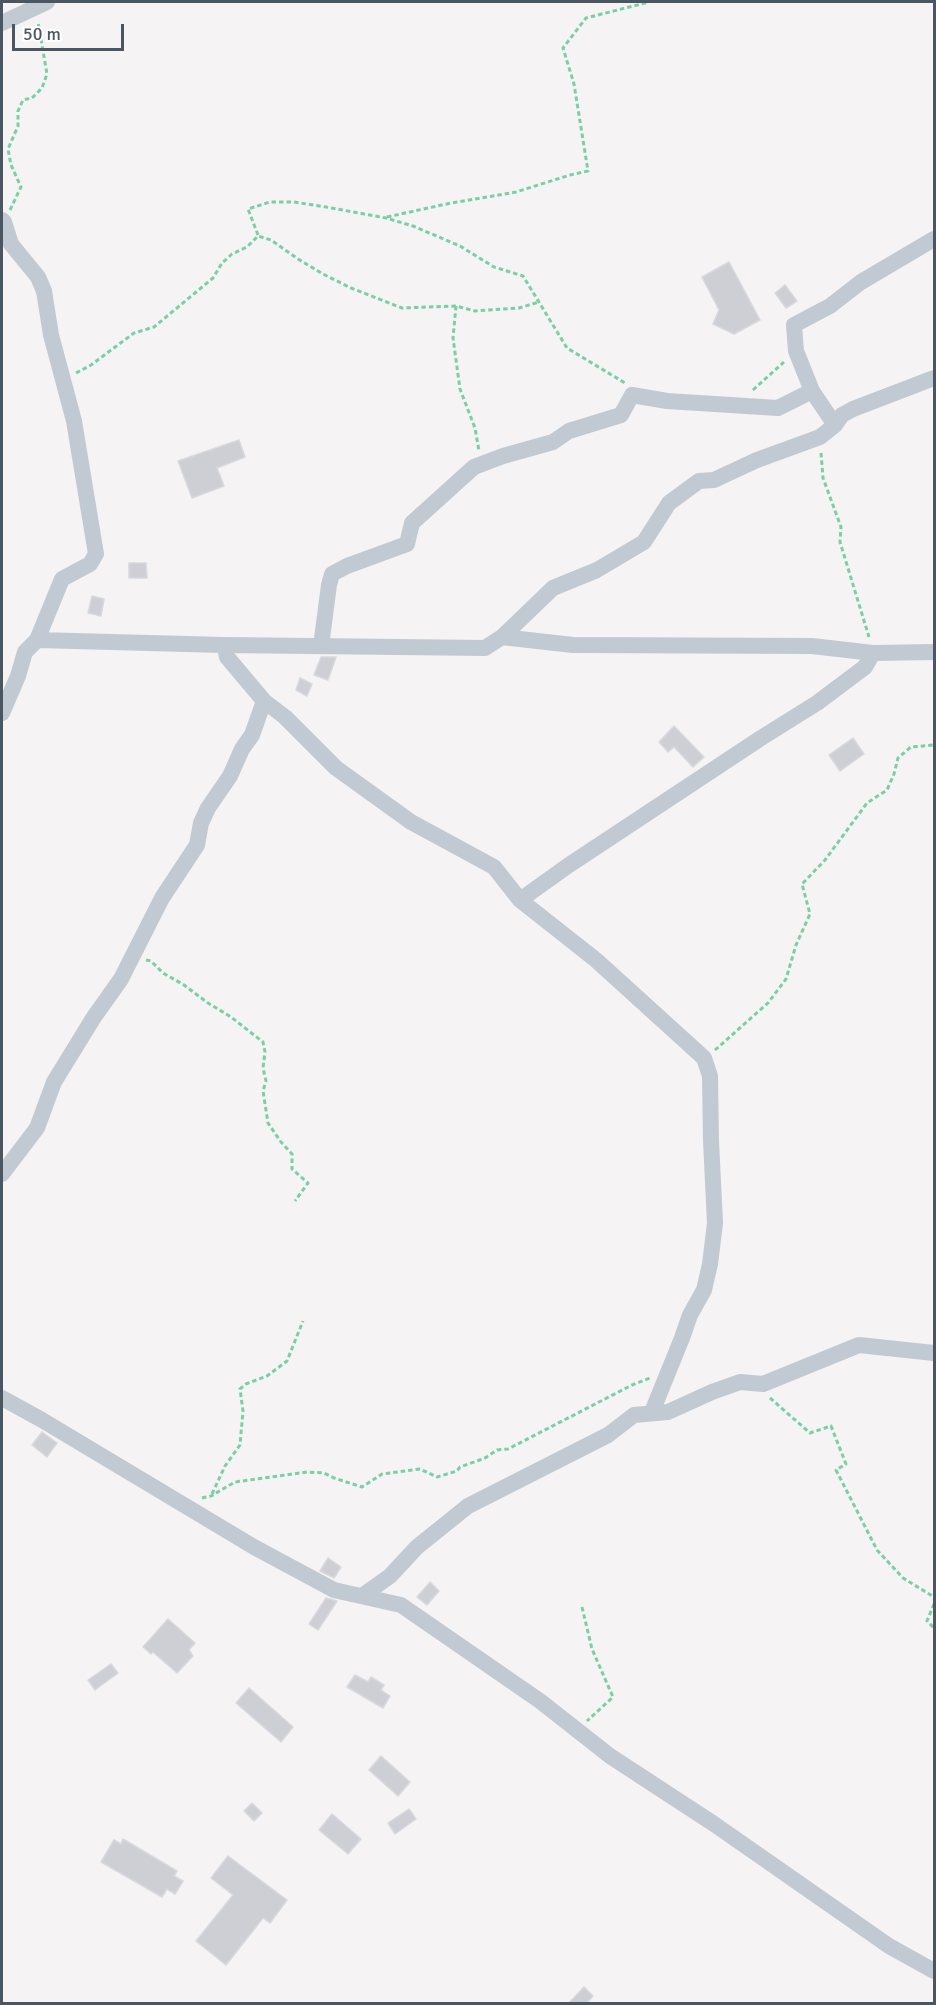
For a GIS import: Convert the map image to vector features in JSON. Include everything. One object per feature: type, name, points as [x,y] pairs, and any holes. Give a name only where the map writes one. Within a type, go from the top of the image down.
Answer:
[{"type":"street","points":[[2,23],[41,4]]},
{"type":"street","points":[[2,713],[18,676],[25,652],[37,640],[62,579],[90,564],[96,554],[74,421],[51,335],[45,291],[38,277],[11,244],[3,221]]},
{"type":"street","points":[[835,425],[812,392],[796,351],[794,326],[830,306],[861,282],[934,239]]},
{"type":"street","points":[[37,640],[485,648],[502,637],[553,588],[597,570],[644,542],[669,503],[699,481],[714,480],[758,460],[820,437],[853,409],[934,378]]},
{"type":"street","points":[[321,646],[328,585],[332,574],[347,566],[407,544],[412,523],[474,467],[515,452],[553,442],[569,431],[621,415],[632,395],[677,402],[778,408],[812,392]]},
{"type":"street","points":[[502,637],[573,645],[812,646],[873,653],[934,652]]},
{"type":"street","points":[[224,645],[227,657],[264,701],[285,717],[336,768],[411,822],[494,867],[520,900],[596,960],[704,1058],[710,1077],[715,1223],[710,1264],[704,1290],[690,1315],[651,1412]]},
{"type":"street","points":[[520,900],[569,865],[817,703],[865,667],[873,653]]},
{"type":"street","points":[[2,1174],[37,1128],[54,1082],[94,1017],[121,979],[162,898],[197,845],[201,823],[252,735],[264,701]]},
{"type":"street","points":[[362,1596],[390,1576],[417,1546],[468,1506],[608,1435],[634,1415],[668,1412],[740,1382],[763,1384],[859,1345],[934,1353]]},
{"type":"street","points":[[2,1398],[42,1419],[254,1547],[334,1590],[401,1605],[540,1701],[610,1756],[714,1824],[889,1946],[934,1971]]},
{"type":"path","points":[[386,218],[451,203],[516,192],[588,171],[574,84],[563,48],[586,18],[648,2]]},
{"type":"path","points":[[3,221],[21,187],[11,165],[8,148],[18,126],[18,111],[23,100],[32,98],[42,88],[47,74],[41,4]]},
{"type":"path","points":[[258,236],[248,209],[270,202],[294,202],[386,218],[413,226],[460,246],[494,267],[523,276],[567,348],[624,381],[632,395]]},
{"type":"path","points":[[258,236],[272,240],[323,274],[402,308],[456,306],[475,311],[519,308],[539,302]]},
{"type":"path","points":[[63,378],[80,372],[134,333],[153,327],[213,278],[222,263],[232,254],[247,247],[258,236]]},
{"type":"path","points":[[456,306],[453,338],[460,389],[475,428],[479,450],[474,467]]},
{"type":"path","points":[[741,405],[750,393],[796,351]]},
{"type":"path","points":[[820,437],[823,478],[841,527],[840,542],[873,653]]},
{"type":"path","points":[[704,1058],[768,1003],[786,979],[796,945],[810,914],[802,884],[825,860],[867,803],[887,790],[898,758],[911,747],[934,745]]},
{"type":"path","points":[[133,956],[151,961],[163,973],[231,1017],[263,1042],[265,1052],[263,1068],[266,1081],[263,1091],[268,1123],[292,1154],[292,1168],[308,1183],[295,1202]]},
{"type":"path","points":[[211,1496],[225,1466],[240,1445],[243,1411],[240,1389],[246,1384],[267,1376],[287,1361],[303,1321]]},
{"type":"path","points":[[179,1502],[211,1496],[235,1482],[307,1472],[324,1473],[362,1486],[382,1474],[420,1468],[437,1477],[457,1472],[459,1467],[485,1458],[497,1450],[508,1449],[632,1385],[668,1372]]},
{"type":"path","points":[[753,1383],[810,1433],[831,1426],[846,1464],[836,1470],[877,1550],[903,1578],[934,1597]]},
{"type":"path","points":[[934,1604],[927,1621],[934,1628]]},
{"type":"path","points":[[578,1730],[613,1697],[592,1648],[582,1608]]},
{"type":"building","points":[[729,262],[760,320],[734,334],[713,324],[719,310],[702,277]]},
{"type":"building","points":[[785,285],[797,301],[786,308],[775,293]]},
{"type":"building","points":[[239,440],[245,457],[217,468],[224,486],[192,498],[178,461]]},
{"type":"building","points":[[129,563],[146,563],[147,578],[129,578]]},
{"type":"building","points":[[92,596],[104,599],[101,616],[88,613]]},
{"type":"building","points":[[321,657],[336,657],[328,680],[314,675]]},
{"type":"building","points":[[300,678],[312,684],[307,696],[296,690]]},
{"type":"building","points":[[674,726],[704,757],[693,767],[674,747],[668,752],[659,742]]},
{"type":"building","points":[[853,738],[864,754],[840,771],[829,755]]},
{"type":"building","points":[[42,1432],[57,1443],[47,1457],[32,1445]]},
{"type":"building","points":[[328,1558],[341,1567],[334,1578],[320,1571]]},
{"type":"building","points":[[430,1582],[439,1591],[427,1605],[417,1597]]},
{"type":"building","points":[[326,1598],[337,1601],[318,1630],[309,1624]]},
{"type":"building","points":[[168,1619],[195,1643],[189,1650],[193,1656],[177,1673],[153,1652],[151,1654],[143,1647]]},
{"type":"building","points":[[111,1664],[118,1673],[95,1690],[88,1680]]},
{"type":"building","points":[[355,1675],[368,1682],[371,1677],[384,1685],[381,1690],[390,1696],[383,1708],[347,1687]]},
{"type":"building","points":[[249,1688],[293,1727],[281,1742],[236,1703]]},
{"type":"building","points":[[381,1756],[410,1782],[398,1796],[369,1770]]},
{"type":"building","points":[[252,1803],[262,1813],[254,1821],[244,1811]]},
{"type":"building","points":[[409,1809],[416,1819],[395,1834],[388,1823]]},
{"type":"building","points":[[332,1814],[361,1839],[348,1854],[319,1830]]},
{"type":"building","points":[[123,1839],[177,1871],[174,1876],[183,1881],[175,1894],[167,1889],[162,1897],[101,1862],[114,1840],[121,1844]]},
{"type":"building","points":[[228,1856],[287,1900],[270,1923],[263,1918],[226,1965],[196,1941],[233,1895],[211,1878]]},
{"type":"building","points":[[584,1987],[593,1996],[586,2004],[568,2004]]}]
